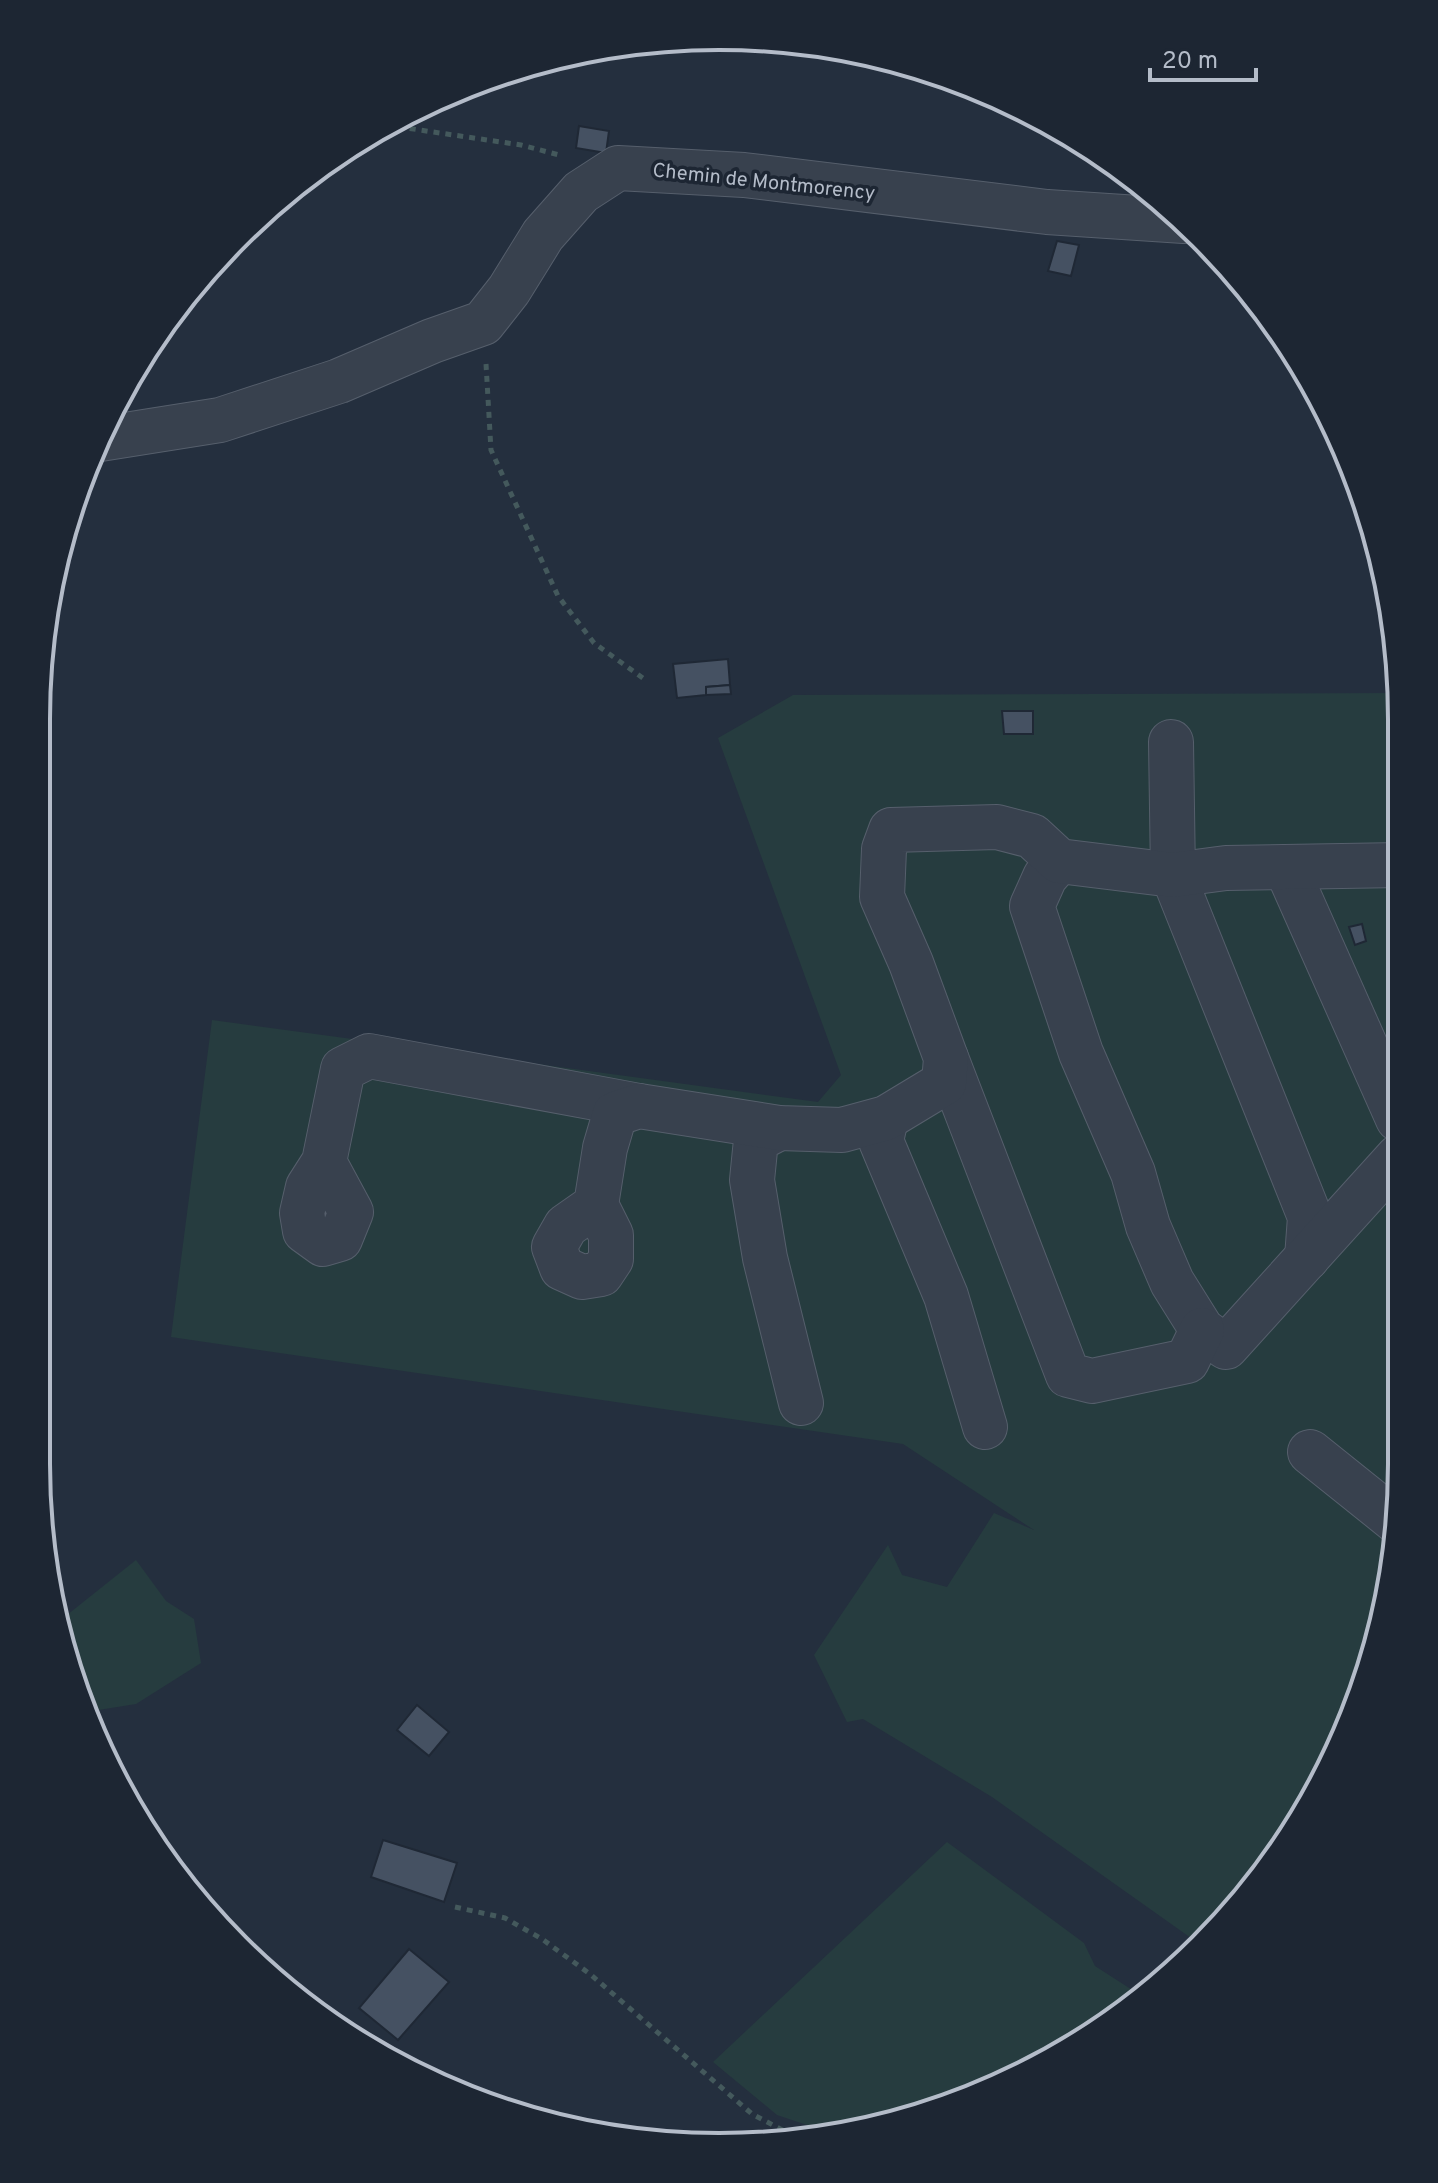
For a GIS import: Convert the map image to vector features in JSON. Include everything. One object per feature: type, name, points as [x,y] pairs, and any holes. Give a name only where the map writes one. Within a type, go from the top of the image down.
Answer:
[{"type":"street","name":"Chemin de Montmorency","points":[[483,323],[509,290],[543,235],[581,192],[618,168],[744,175],[1047,212],[1164,220]]},
{"type":"street","points":[[113,437],[220,420],[339,381],[483,323]]},
{"type":"street","points":[[1171,742],[1173,875],[1310,1217],[1307,1258]]},
{"type":"street","points":[[1202,1330],[1187,1361],[1092,1381],[1068,1375],[911,963],[882,897],[884,849],[891,830],[997,827],[1032,836],[1059,861],[1173,875],[1226,868],[1388,865]]},
{"type":"street","points":[[1059,861],[1045,877],[1032,906],[1081,1053],[1133,1173],[1148,1226],[1172,1282],[1202,1330],[1226,1347],[1388,1168]]},
{"type":"street","points":[[1286,867],[1388,1096]]},
{"type":"street","points":[[324,1162],[343,1069],[369,1056],[639,1106],[779,1128],[842,1130],[886,1118],[944,1083],[946,1058]]},
{"type":"street","points":[[596,1205],[605,1148],[615,1114],[639,1106]]},
{"type":"street","points":[[886,1118],[881,1141],[946,1296],[985,1427]]},
{"type":"street","points":[[779,1128],[756,1140],[752,1180],[765,1258],[801,1403]]},
{"type":"street","points":[[1310,1452],[1386,1513]]},
{"type":"path","points":[[407,128],[521,145],[570,158],[609,174]]},
{"type":"path","points":[[483,323],[491,450],[526,531],[558,596],[594,643],[647,681]]},
{"type":"path","points":[[455,1907],[505,1918],[542,1939],[590,1974],[752,2114],[782,2130]]},
{"type":"green space","points":[[1387,693],[1388,1464],[1382,1551],[1365,1637],[1337,1720],[1319,1760],[1275,1836],[1250,1871],[1191,1938],[992,1797],[863,1719],[847,1722],[814,1655],[888,1545],[902,1575],[947,1587],[994,1513],[1034,1530],[903,1444],[171,1337],[212,1020],[818,1102],[841,1075],[718,738],[793,695]]},
{"type":"green space","points":[[136,1560],[166,1601],[194,1619],[201,1663],[136,1704],[97,1710],[68,1615]]},
{"type":"green space","points":[[947,1842],[1084,1943],[1095,1966],[1132,1990],[1091,2020],[1015,2064],[934,2097],[850,2120],[811,2126],[777,2115],[713,2062]]},
{"type":"building","points":[[579,126],[609,131],[606,153],[576,148]]},
{"type":"building","points":[[1057,241],[1079,245],[1071,276],[1048,271]]},
{"type":"building","points":[[728,659],[730,685],[706,687],[706,695],[677,698],[673,664]]},
{"type":"building","points":[[730,685],[731,694],[706,695],[706,687]]},
{"type":"building","points":[[1002,711],[1033,711],[1033,734],[1004,734]]},
{"type":"building","points":[[1362,924],[1366,941],[1355,945],[1349,927]]},
{"type":"building","points":[[417,1705],[449,1732],[429,1756],[397,1730]]},
{"type":"building","points":[[383,1840],[457,1863],[444,1902],[371,1877]]},
{"type":"building","points":[[409,1949],[449,1982],[398,2040],[359,2008]]}]
